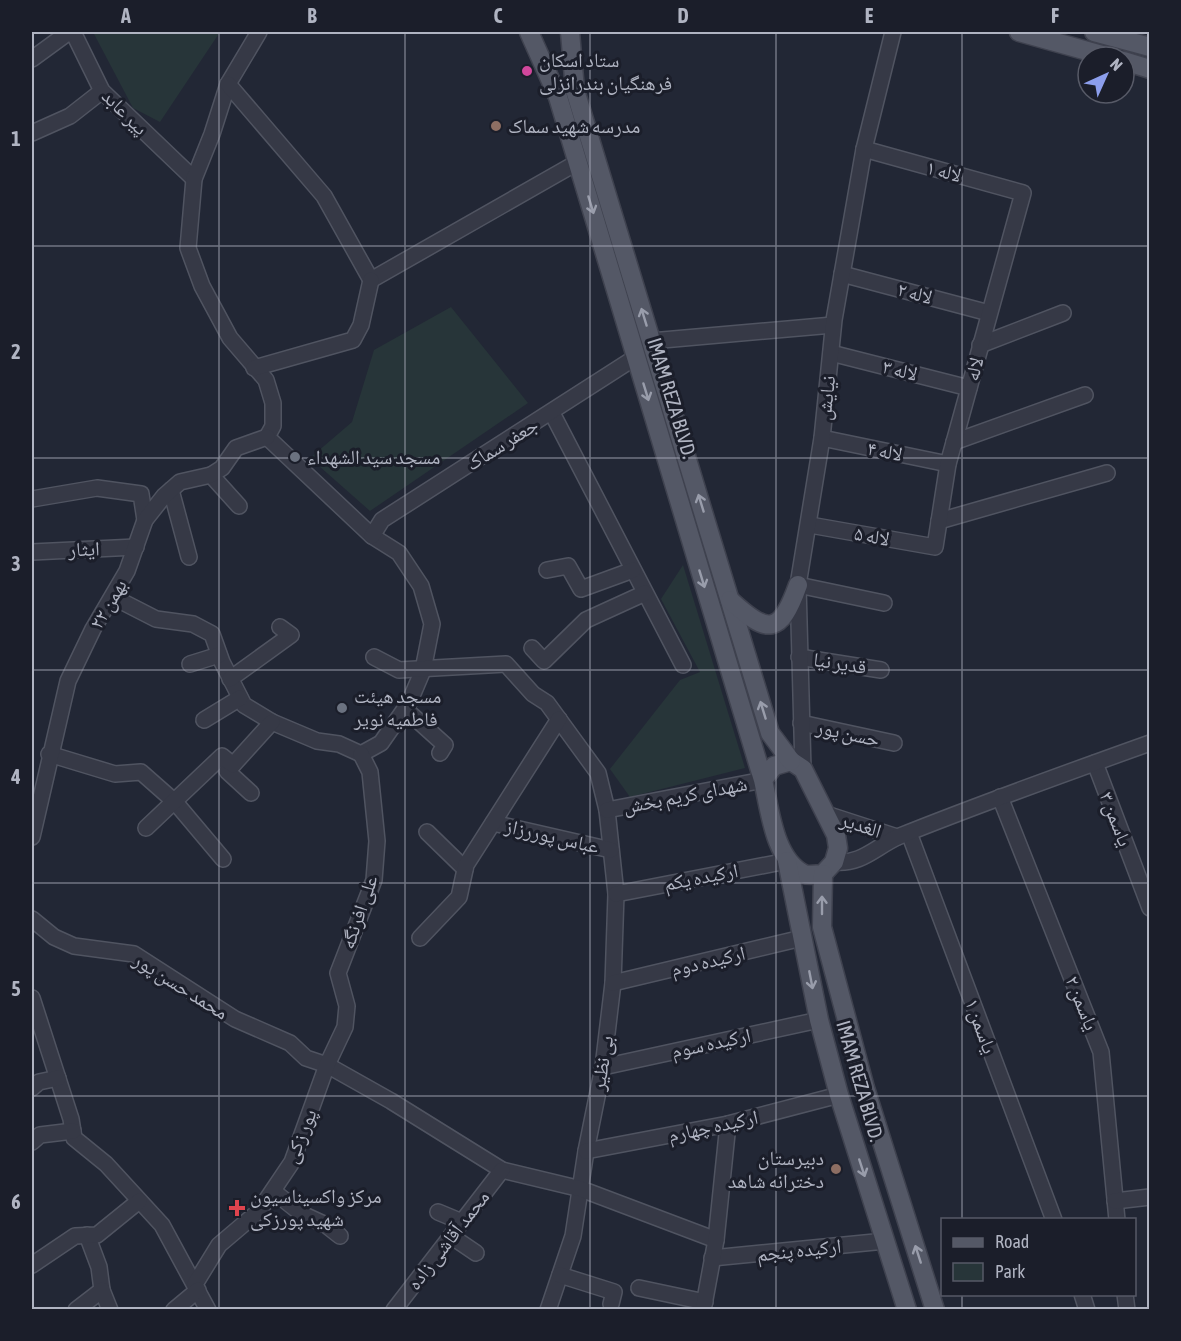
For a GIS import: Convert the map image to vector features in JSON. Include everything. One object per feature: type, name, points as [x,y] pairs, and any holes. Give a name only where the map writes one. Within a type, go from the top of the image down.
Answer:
[{"type":"main road","name":"IMAM REZA BLVD.","points":[[529,32],[558,97],[763,780],[772,821],[787,861],[819,1020],[838,1095],[907,1310]]},
{"type":"main road","name":"IMAM REZA BLVD.","points":[[570,32],[575,90],[770,733],[797,765],[836,835],[838,848],[828,868],[822,927],[865,1088],[936,1310]]},
{"type":"main road","points":[[1019,32],[1076,48]]},
{"type":"main road","points":[[1094,32],[1149,47]]},
{"type":"main road","points":[[730,600],[744,613],[765,625],[778,623],[788,613],[798,585]]},
{"type":"main road","points":[[763,780],[774,766],[797,765]]},
{"type":"main road","points":[[787,861],[806,875],[828,868]]},
{"type":"street","points":[[32,59],[71,32]]},
{"type":"street","name":"پیر عابد","points":[[71,32],[102,91],[194,179]]},
{"type":"street","points":[[239,506],[211,475],[222,468],[236,448],[267,437],[273,426],[273,403],[266,380],[230,338],[202,286],[188,248],[194,179],[213,134],[228,84],[259,32]]},
{"type":"street","name":"نیایش","points":[[797,765],[801,723],[798,585],[810,525],[822,438],[833,325],[864,149],[893,32]]},
{"type":"street","points":[[228,84],[324,196],[371,280],[361,325],[353,340],[254,368]]},
{"type":"street","points":[[32,133],[70,116],[102,91]]},
{"type":"street","name":"لاله ۱","points":[[864,149],[1023,193]]},
{"type":"street","points":[[371,280],[578,162]]},
{"type":"street","name":"لاله","points":[[935,547],[948,464],[1023,193]]},
{"type":"street","name":"لاله ۲","points":[[842,274],[989,313]]},
{"type":"street","points":[[980,345],[1063,313]]},
{"type":"street","points":[[651,341],[833,325]]},
{"type":"street","name":"لاله ۳","points":[[831,353],[969,388]]},
{"type":"street","name":"جعفر سماک","points":[[372,536],[382,520],[636,357]]},
{"type":"street","points":[[954,442],[1085,395]]},
{"type":"street","points":[[552,413],[683,665]]},
{"type":"street","points":[[113,597],[156,619],[193,624],[212,634],[230,680],[244,705],[272,722],[318,741],[339,744],[361,754],[381,743],[405,709],[423,670],[432,624],[421,586],[399,553],[372,536],[267,437]]},
{"type":"street","name":"لاله ۴","points":[[822,438],[948,464]]},
{"type":"street","points":[[939,521],[1107,473]]},
{"type":"street","name":"۲۲ بهمن","points":[[32,837],[49,754],[68,681],[93,629],[113,597],[146,520],[180,482],[211,475]]},
{"type":"street","points":[[32,499],[97,488],[141,494],[146,520]]},
{"type":"street","points":[[171,490],[189,557]]},
{"type":"street","name":"لاله ۵","points":[[810,525],[935,547]]},
{"type":"street","name":"ایثار","points":[[32,552],[136,547]]},
{"type":"street","points":[[547,570],[568,566],[581,589],[633,570]]},
{"type":"street","points":[[798,585],[884,603]]},
{"type":"street","points":[[531,648],[544,661],[586,620],[645,593]]},
{"type":"street","points":[[230,680],[291,634],[280,627]]},
{"type":"street","points":[[190,664],[219,655]]},
{"type":"street","points":[[374,657],[399,670],[423,670]]},
{"type":"street","name":"قدیر نیا","points":[[799,657],[881,670]]},
{"type":"street","name":"بی نظیر","points":[[423,670],[506,664],[533,694],[547,703],[598,773],[607,810],[615,894],[613,983],[603,1066],[586,1151],[573,1236],[548,1310]]},
{"type":"street","points":[[204,720],[240,698]]},
{"type":"street","points":[[405,709],[446,745],[440,753]]},
{"type":"street","points":[[420,938],[459,897],[465,869],[559,719]]},
{"type":"street","points":[[251,793],[227,771],[272,722]]},
{"type":"street","name":"حسن پور","points":[[801,723],[894,743]]},
{"type":"street","points":[[903,835],[1149,743]]},
{"type":"street","points":[[49,754],[115,774],[141,772],[175,802],[223,859]]},
{"type":"street","name":"علی افرنگه","points":[[327,1065],[345,1027],[347,1006],[338,973],[374,880],[377,841],[370,772],[361,754]]},
{"type":"street","points":[[146,828],[222,756],[233,765]]},
{"type":"street","name":"یاسمن ۳","points":[[1095,763],[1149,908]]},
{"type":"street","name":"شهدای کریم بخش","points":[[607,810],[763,780]]},
{"type":"street","name":"یاسمن ۲","points":[[1000,797],[1101,1052],[1117,1218]]},
{"type":"street","name":"الغدیر","points":[[826,814],[903,835]]},
{"type":"street","name":"عباس پوررزاز","points":[[493,823],[611,850]]},
{"type":"street","points":[[427,831],[465,869]]},
{"type":"street","name":"الغدیر","points":[[828,868],[864,858],[903,835]]},
{"type":"street","name":"یاسمن ۱","points":[[903,835],[1053,1218]]},
{"type":"street","name":"ارکیده یکم","points":[[615,894],[787,861]]},
{"type":"street","points":[[32,908],[32,920]]},
{"type":"street","name":"محمد حسن پور","points":[[32,920],[54,937],[74,946],[134,954],[235,1019],[290,1043],[306,1058],[327,1065],[392,1101],[502,1170],[581,1189],[716,1240]]},
{"type":"street","name":"ارکیده دوم","points":[[613,983],[802,938]]},
{"type":"street","points":[[32,998],[58,1077],[74,1138],[106,1164],[162,1225],[208,1310]]},
{"type":"street","name":"ارکیده سوم","points":[[603,1066],[819,1020]]},
{"type":"street","name":"پور زکی","points":[[174,1310],[196,1287],[219,1245],[259,1211],[292,1162],[327,1065]]},
{"type":"street","points":[[32,1088],[39,1082],[58,1077]]},
{"type":"street","name":"ارکیده چهارم","points":[[586,1151],[728,1124],[838,1095]]},
{"type":"street","points":[[639,1288],[704,1306],[716,1240],[728,1124]]},
{"type":"street","points":[[32,1142],[40,1135],[73,1131]]},
{"type":"street","name":"محمد آقاشی زاده","points":[[394,1310],[502,1170]]},
{"type":"street","points":[[273,1191],[302,1214],[326,1225],[340,1236]]},
{"type":"street","points":[[1115,1201],[1149,1197]]},
{"type":"street","points":[[32,1265],[75,1236],[97,1234],[139,1201]]},
{"type":"street","points":[[438,1212],[462,1222]]},
{"type":"street","points":[[87,1235],[99,1267],[102,1290],[110,1310]]},
{"type":"street","points":[[452,1236],[476,1253]]},
{"type":"street","name":"ارکیده پنجم","points":[[712,1258],[885,1241]]},
{"type":"street","points":[[560,1275],[614,1292],[611,1304]]},
{"type":"street","points":[[76,1310],[102,1290]]},
{"type":"green space","points":[[93,32],[220,32],[160,122],[133,108]]},
{"type":"green space","points":[[451,307],[528,403],[370,511],[310,458],[352,422],[374,350]]},
{"type":"green space","points":[[683,565],[745,768],[630,797],[610,769],[680,680],[700,672],[661,599]]},
{"type":"place","name":"ستاد اسکان فرهنگیان بندرانزلی","points":[[527,71]]},
{"type":"place","name":"مدرسه شهید سماک","points":[[496,126]]},
{"type":"place","name":"مسجد سید الشهداء","points":[[295,457]]},
{"type":"place","name":"مسجد هیئت فاطمیه نویر","points":[[342,708]]},
{"type":"place","name":"دبیرستان دخترانه شاهد","points":[[836,1169]]},
{"type":"place","name":"مرکز واکسیناسیون شهید پورزکی","points":[[237,1208]]}]
